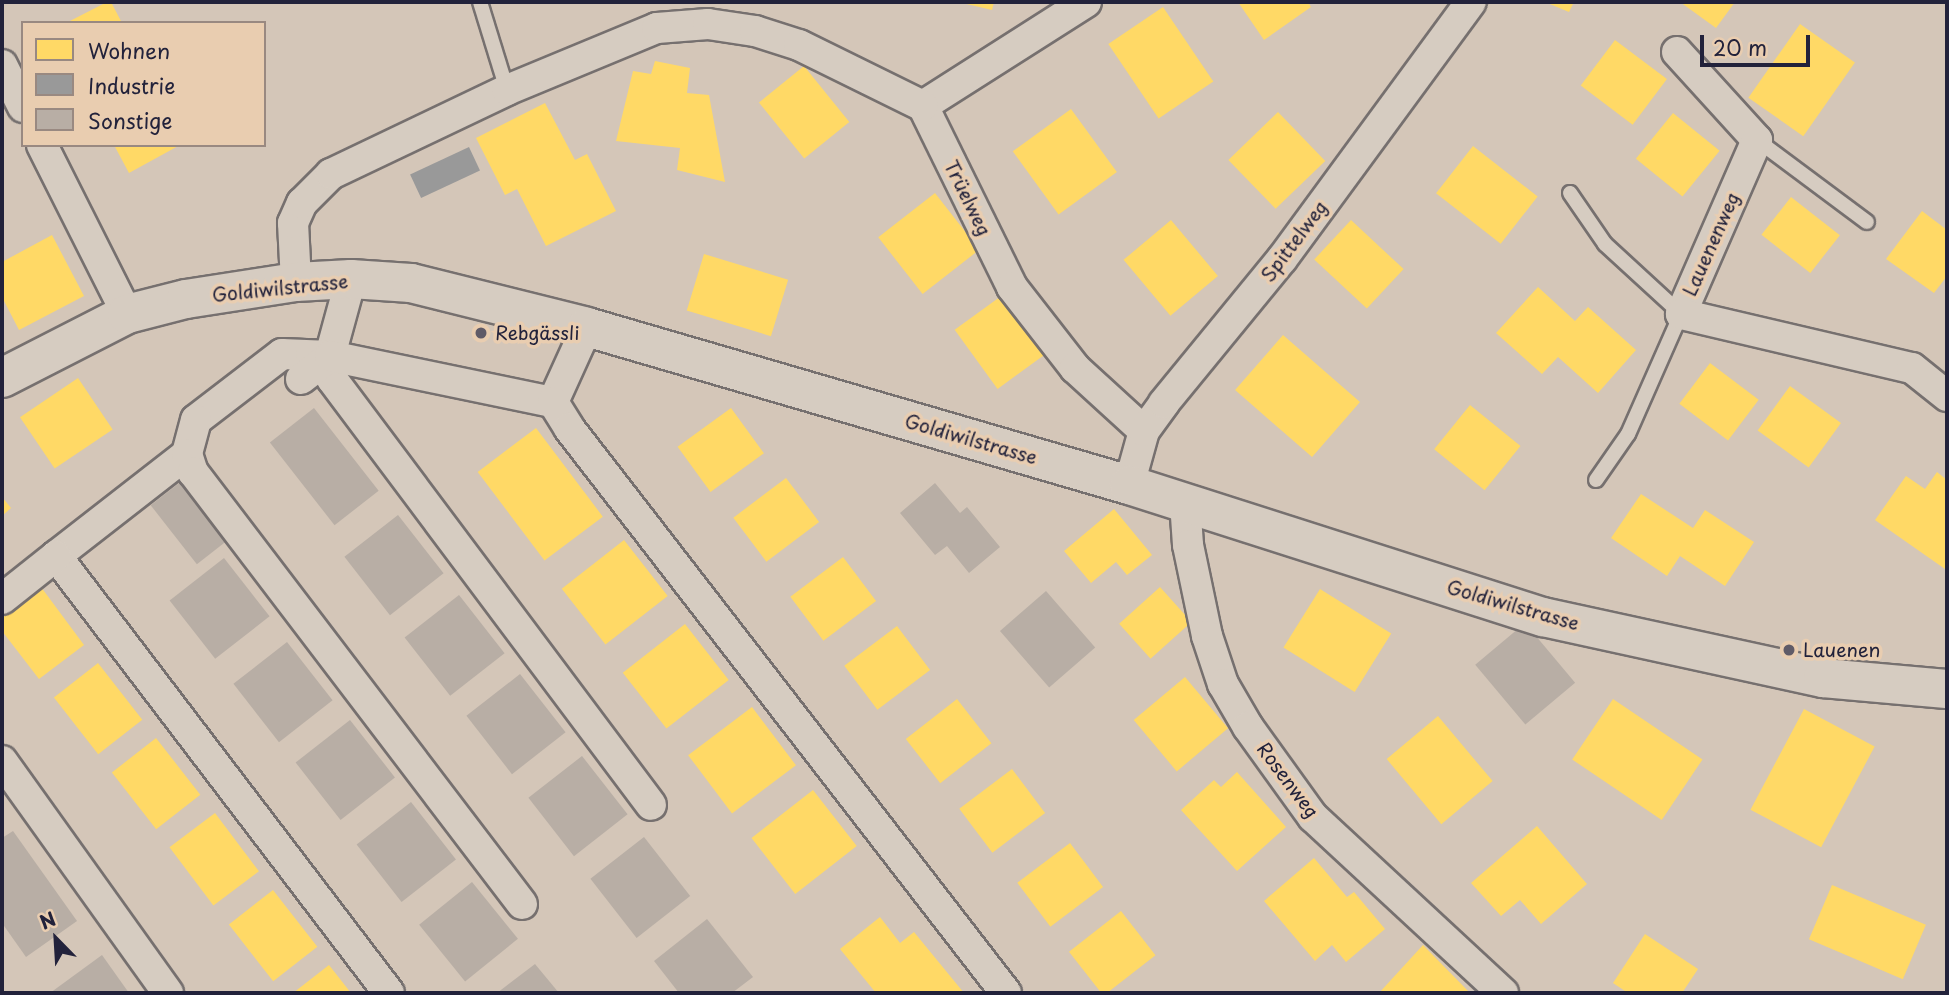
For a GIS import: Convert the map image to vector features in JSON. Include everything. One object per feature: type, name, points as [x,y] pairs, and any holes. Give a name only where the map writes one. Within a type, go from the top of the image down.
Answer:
[{"type":"street","points":[[296,282],[293,223],[314,187],[354,160],[507,90],[657,28],[708,24],[755,31],[799,45],[923,106],[1086,2]]},
{"type":"street","name":"Spittelweg","points":[[1129,485],[1144,431],[1282,259],[1471,2]]},
{"type":"street","points":[[1678,52],[1757,140]]},
{"type":"street","points":[[2,65],[21,103]]},
{"type":"street","name":"Trüelweg","points":[[923,106],[1012,287],[1032,317],[1075,368],[1144,431]]},
{"type":"street","name":"Lauenenweg","points":[[1757,140],[1681,314],[1912,368],[1947,396]]},
{"type":"street","points":[[43,147],[127,314]]},
{"type":"street","points":[[351,279],[330,356],[332,379],[651,805]]},
{"type":"street","name":"Goldiwilstrasse","points":[[2,378],[127,314],[186,299],[296,282],[351,279],[411,284],[587,327],[1129,485],[1543,617],[1823,678],[1947,689]]},
{"type":"street","points":[[554,402],[587,327]]},
{"type":"street","points":[[522,904],[193,472],[187,454],[196,420],[282,354],[330,356],[554,402],[569,428],[1006,993]]},
{"type":"street","points":[[301,379],[330,356]]},
{"type":"street","points":[[2,598],[187,454]]},
{"type":"street","name":"Rosenweg","points":[[1185,502],[1188,545],[1206,636],[1223,684],[1248,727],[1313,817],[1503,993]]},
{"type":"street","points":[[56,556],[389,993]]},
{"type":"street","points":[[2,761],[168,993]]},
{"type":"lane","points":[[481,2],[507,90]]},
{"type":"lane","points":[[1757,140],[1867,222]]},
{"type":"lane","points":[[1570,192],[1605,244],[1681,314],[1628,434],[1596,480]]},
{"type":"building: Wohnen","points":[[111,2],[121,21],[70,21]]},
{"type":"building: Wohnen","points":[[958,2],[994,2],[992,10]]},
{"type":"building: Wohnen","points":[[1238,2],[1308,2],[1311,7],[1264,40]]},
{"type":"building: Wohnen","points":[[1545,2],[1574,2],[1569,12]]},
{"type":"building: Wohnen","points":[[1680,2],[1735,2],[1716,28]]},
{"type":"building: Wohnen","points":[[1163,7],[1213,82],[1159,119],[1108,44]]},
{"type":"building: Wohnen","points":[[1800,24],[1855,62],[1803,136],[1748,98]]},
{"type":"building: Wohnen","points":[[1615,40],[1667,79],[1633,125],[1581,86]]},
{"type":"building: Wohnen","points":[[655,61],[690,68],[687,93],[709,95],[725,182],[677,170],[680,148],[616,141],[633,71],[651,74]]},
{"type":"building: Wohnen","points":[[804,66],[849,122],[804,158],[759,103]]},
{"type":"building: Wohnen","points":[[545,103],[575,160],[587,154],[616,211],[546,246],[517,189],[505,195],[476,138]]},
{"type":"building: Wohnen","points":[[1071,109],[1117,172],[1059,214],[1013,151]]},
{"type":"building: Wohnen","points":[[1278,112],[1325,161],[1276,209],[1228,160]]},
{"type":"building: Wohnen","points":[[1673,113],[1720,151],[1682,197],[1636,159]]},
{"type":"building: Wohnen","points":[[1473,146],[1538,196],[1501,244],[1436,193]]},
{"type":"building: Wohnen","points":[[115,147],[176,147],[129,173]]},
{"type":"building: Wohnen","points":[[935,193],[979,250],[923,294],[878,237]]},
{"type":"building: Wohnen","points":[[1791,197],[1840,235],[1810,273],[1761,235]]},
{"type":"building: Wohnen","points":[[1922,211],[1947,230],[1947,276],[1934,293],[1886,259]]},
{"type":"building: Wohnen","points":[[1171,220],[1218,276],[1170,316],[1124,260]]},
{"type":"building: Wohnen","points":[[1351,220],[1404,269],[1367,309],[1314,259]]},
{"type":"building: Wohnen","points":[[52,235],[84,296],[19,330],[2,297],[2,262]]},
{"type":"building: Wohnen","points":[[704,254],[788,280],[771,336],[687,310]]},
{"type":"building: Wohnen","points":[[1538,287],[1575,321],[1588,307],[1636,350],[1598,393],[1558,357],[1542,374],[1496,333]]},
{"type":"building: Wohnen","points":[[1004,294],[1047,353],[998,389],[955,330]]},
{"type":"building: Wohnen","points":[[1283,335],[1360,402],[1312,457],[1235,390]]},
{"type":"building: Wohnen","points":[[1710,363],[1759,400],[1728,440],[1679,404]]},
{"type":"building: Wohnen","points":[[78,378],[113,429],[55,469],[20,417]]},
{"type":"building: Wohnen","points":[[1790,386],[1841,423],[1809,468],[1758,430]]},
{"type":"building: Wohnen","points":[[1470,405],[1521,446],[1485,490],[1434,449]]},
{"type":"building: Wohnen","points":[[731,408],[764,453],[711,492],[678,447]]},
{"type":"building: Wohnen","points":[[536,428],[603,517],[545,561],[478,472]]},
{"type":"building: Wohnen","points":[[1937,472],[1947,480],[1945,569],[1875,520],[1906,476],[1925,489]]},
{"type":"building: Wohnen","points":[[786,478],[819,522],[766,562],[733,518]]},
{"type":"building: Wohnen","points":[[1641,494],[1693,528],[1705,510],[1754,542],[1725,586],[1680,556],[1667,576],[1611,538]]},
{"type":"building: Wohnen","points":[[2,497],[11,508],[2,516]]},
{"type":"building: Wohnen","points":[[1114,509],[1152,555],[1127,575],[1116,562],[1091,583],[1064,551]]},
{"type":"building: Wohnen","points":[[624,540],[668,596],[605,645],[562,589]]},
{"type":"building: Wohnen","points":[[843,557],[876,601],[823,641],[790,597]]},
{"type":"building: Wohnen","points":[[41,587],[84,645],[39,679],[2,631],[2,618]]},
{"type":"building: Wohnen","points":[[1160,587],[1191,622],[1151,659],[1119,624]]},
{"type":"building: Wohnen","points":[[1320,589],[1391,634],[1355,692],[1283,648]]},
{"type":"building: Wohnen","points":[[685,624],[729,680],[666,729],[623,673]]},
{"type":"building: Wohnen","points":[[897,626],[930,670],[877,710],[844,666]]},
{"type":"building: Wohnen","points":[[98,663],[142,720],[98,754],[54,697]]},
{"type":"building: Wohnen","points":[[1185,677],[1228,728],[1177,771],[1134,720]]},
{"type":"building: Wohnen","points":[[957,699],[991,743],[940,783],[906,739]]},
{"type":"building: Wohnen","points":[[1613,699],[1703,759],[1662,820],[1572,760]]},
{"type":"building: Wohnen","points":[[752,707],[796,765],[732,813],[688,755]]},
{"type":"building: Wohnen","points":[[1804,709],[1875,747],[1821,847],[1750,810]]},
{"type":"building: Wohnen","points":[[1438,716],[1493,781],[1441,824],[1387,759]]},
{"type":"building: Wohnen","points":[[156,738],[200,795],[156,829],[112,772]]},
{"type":"building: Wohnen","points":[[1012,769],[1045,813],[992,853],[959,809]]},
{"type":"building: Wohnen","points":[[1237,772],[1286,827],[1237,871],[1181,810],[1214,780],[1221,787]]},
{"type":"building: Wohnen","points":[[813,790],[857,846],[795,894],[752,838]]},
{"type":"building: Wohnen","points":[[215,813],[259,871],[213,906],[169,847]]},
{"type":"building: Wohnen","points":[[1537,826],[1587,884],[1541,924],[1520,900],[1501,916],[1471,883]]},
{"type":"building: Wohnen","points":[[1070,843],[1103,887],[1050,927],[1017,883]]},
{"type":"building: Wohnen","points":[[1314,858],[1347,897],[1354,892],[1385,929],[1346,962],[1332,945],[1315,961],[1264,901]]},
{"type":"building: Wohnen","points":[[1832,885],[1926,925],[1903,979],[1809,939]]},
{"type":"building: Wohnen","points":[[273,890],[317,947],[273,981],[229,924]]},
{"type":"building: Wohnen","points":[[1121,911],[1155,955],[1107,993],[1101,993],[1069,952]]},
{"type":"building: Wohnen","points":[[880,917],[900,943],[914,932],[964,993],[876,993],[840,949]]},
{"type":"building: Wohnen","points":[[1645,934],[1698,969],[1682,993],[1628,993],[1613,983]]},
{"type":"building: Wohnen","points":[[1423,945],[1470,993],[1379,993]]},
{"type":"building: Wohnen","points":[[329,965],[351,993],[293,993]]},
{"type":"building: Industrie","points":[[469,147],[480,171],[421,198],[410,174]]},
{"type":"building: Sonstige","points":[[314,408],[379,491],[335,525],[270,442]]},
{"type":"building: Sonstige","points":[[183,480],[229,539],[197,564],[151,505]]},
{"type":"building: Sonstige","points":[[935,483],[960,513],[967,507],[1000,547],[969,573],[947,546],[935,555],[900,513]]},
{"type":"building: Sonstige","points":[[398,515],[444,573],[390,615],[344,557]]},
{"type":"building: Sonstige","points":[[224,558],[270,616],[215,659],[170,600]]},
{"type":"building: Sonstige","points":[[1046,591],[1095,648],[1049,688],[1000,631]]},
{"type":"building: Sonstige","points":[[459,595],[505,653],[450,696],[405,637]]},
{"type":"building: Sonstige","points":[[1525,623],[1575,683],[1525,725],[1475,665]]},
{"type":"building: Sonstige","points":[[287,642],[333,700],[279,742],[233,684]]},
{"type":"building: Sonstige","points":[[520,674],[566,732],[512,774],[466,716]]},
{"type":"building: Sonstige","points":[[350,720],[395,778],[341,820],[296,762]]},
{"type":"building: Sonstige","points":[[582,756],[628,814],[574,856],[528,798]]},
{"type":"building: Sonstige","points":[[411,802],[456,860],[402,902],[357,844]]},
{"type":"building: Sonstige","points":[[13,831],[77,921],[26,957],[2,923],[2,838]]},
{"type":"building: Sonstige","points":[[644,837],[690,896],[637,938],[590,879]]},
{"type":"building: Sonstige","points":[[472,882],[518,939],[465,982],[419,925]]},
{"type":"building: Sonstige","points":[[707,919],[753,977],[732,993],[679,993],[654,961]]},
{"type":"building: Sonstige","points":[[102,955],[129,993],[50,993]]},
{"type":"building: Sonstige","points":[[535,964],[559,993],[497,993]]},
{"type":"place","name":"Rebgässli","points":[[481,333]]},
{"type":"place","name":"Lauenen","points":[[1789,650]]}]
